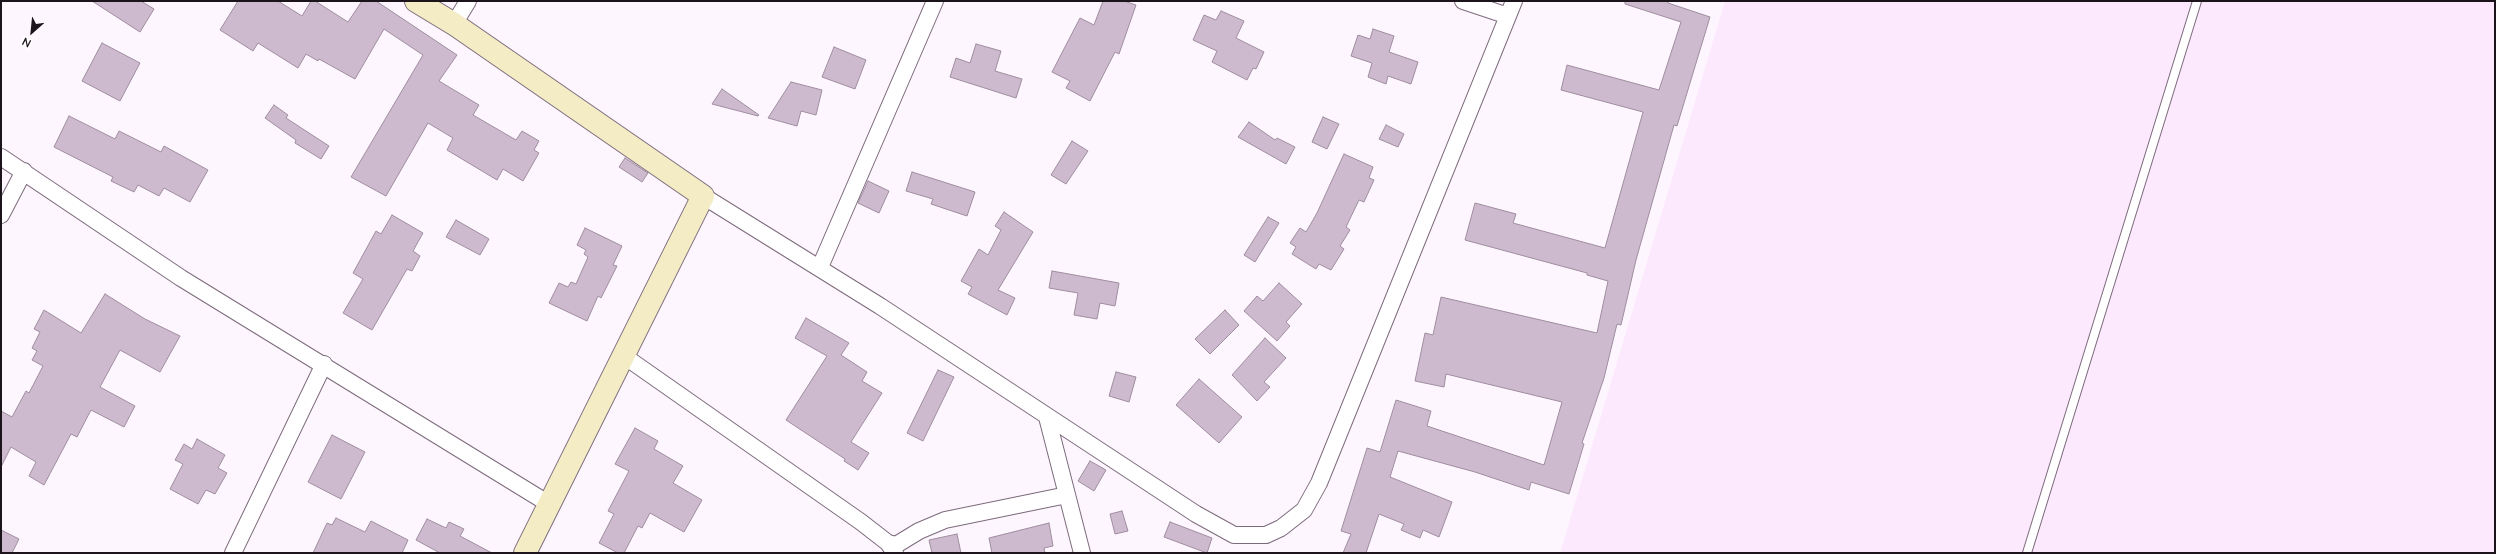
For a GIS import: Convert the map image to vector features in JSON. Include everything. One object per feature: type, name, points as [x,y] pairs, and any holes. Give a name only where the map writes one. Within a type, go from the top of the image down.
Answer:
[{"type":"street","points":[[416,1],[454,24],[704,196],[820,268],[1196,514],[1234,535],[1266,535],[1281,528],[1304,510],[1322,476],[1514,1]]},
{"type":"street","points":[[454,24],[468,1]]},
{"type":"street","points":[[820,268],[935,1]]},
{"type":"street","points":[[1463,1],[1508,16]]},
{"type":"street","points":[[1,157],[24,171],[181,278],[324,364],[549,504]]},
{"type":"street","points":[[1,215],[24,171]]},
{"type":"street","points":[[525,553],[704,196]]},
{"type":"street","points":[[624,356],[891,548],[919,531],[945,520],[1067,494]]},
{"type":"street","points":[[233,553],[324,364]]},
{"type":"street","points":[[1047,417],[1082,553]]},
{"type":"lane","points":[[2027,553],[2197,1]]},
{"type":"shaded area","points":[[1725,1],[2495,1],[2495,553],[1560,553]]},
{"type":"building","points":[[92,1],[141,1],[154,9],[140,32]]},
{"type":"building","points":[[238,1],[278,1],[302,16],[311,1],[315,1],[348,22],[362,1],[376,1],[457,55],[439,81],[479,105],[473,115],[516,140],[522,131],[539,141],[534,150],[539,153],[523,181],[503,169],[497,180],[447,150],[453,138],[428,123],[386,196],[351,177],[423,55],[384,29],[355,79],[319,59],[318,61],[306,54],[298,68],[258,43],[253,51],[220,30]]},
{"type":"building","points":[[1103,1],[1124,1],[1136,5],[1119,54],[1115,52],[1090,101],[1066,88],[1070,81],[1052,72],[1080,18],[1094,25]]},
{"type":"building","points":[[1625,1],[1668,1],[1668,3],[1710,17],[1677,126],[1674,125],[1636,260],[1621,325],[1617,324],[1604,378],[1582,443],[1584,444],[1569,494],[1531,482],[1529,490],[1475,472],[1398,451],[1390,477],[1452,502],[1439,537],[1423,530],[1420,538],[1401,530],[1404,524],[1379,514],[1366,553],[1343,553],[1351,534],[1341,531],[1367,448],[1380,452],[1396,400],[1431,411],[1427,426],[1544,465],[1562,402],[1446,374],[1444,387],[1415,381],[1425,333],[1433,335],[1441,297],[1597,333],[1608,281],[1587,275],[1587,273],[1465,240],[1475,203],[1516,214],[1513,223],[1605,248],[1643,112],[1561,90],[1567,65],[1659,90],[1681,22],[1625,4]]},
{"type":"building","points":[[1221,11],[1244,21],[1236,38],[1264,52],[1256,69],[1253,68],[1247,80],[1212,62],[1217,51],[1193,40],[1204,15],[1216,20]]},
{"type":"building","points":[[1373,29],[1394,36],[1389,52],[1418,62],[1411,84],[1388,76],[1386,84],[1368,77],[1372,63],[1351,56],[1358,35],[1370,39]]},
{"type":"building","points":[[102,43],[140,63],[120,101],[82,81]]},
{"type":"building","points":[[976,44],[1001,51],[995,71],[1022,79],[1016,98],[950,77],[956,58],[970,63]]},
{"type":"building","points":[[834,47],[866,60],[855,89],[822,77]]},
{"type":"building","points":[[791,82],[822,90],[816,115],[801,111],[797,126],[768,118]]},
{"type":"building","points":[[722,89],[759,115],[758,116],[712,104]]},
{"type":"building","points":[[274,105],[288,115],[286,118],[329,146],[321,159],[295,143],[296,140],[265,118]]},
{"type":"building","points":[[69,116],[115,139],[119,131],[161,152],[164,146],[208,170],[190,202],[164,188],[159,196],[138,185],[134,192],[111,181],[113,177],[54,147]]},
{"type":"building","points":[[1323,117],[1339,124],[1327,149],[1312,142]]},
{"type":"building","points":[[1249,122],[1275,140],[1277,138],[1295,147],[1286,164],[1238,137]]},
{"type":"building","points":[[1386,125],[1404,134],[1398,147],[1379,139]]},
{"type":"building","points":[[1072,141],[1088,151],[1066,184],[1051,175]]},
{"type":"building","points":[[1344,154],[1373,167],[1369,178],[1374,180],[1364,202],[1359,200],[1346,227],[1350,230],[1340,246],[1344,249],[1331,270],[1319,264],[1316,269],[1292,254],[1296,247],[1290,243],[1300,228],[1306,232],[1317,213]]},
{"type":"building","points":[[625,158],[648,173],[642,182],[619,167]]},
{"type":"building","points":[[912,172],[975,192],[967,216],[931,204],[933,199],[906,191]]},
{"type":"building","points":[[868,181],[889,191],[879,213],[858,203]]},
{"type":"building","points":[[1004,212],[1033,232],[998,290],[1015,298],[1007,315],[968,294],[972,287],[961,281],[979,249],[988,255],[1001,230],[995,226]]},
{"type":"building","points":[[392,215],[423,233],[413,251],[420,256],[412,271],[407,269],[372,330],[343,313],[363,279],[353,273],[376,231],[381,234]]},
{"type":"building","points":[[1268,217],[1279,223],[1255,262],[1244,255]]},
{"type":"building","points":[[456,220],[489,239],[480,255],[446,237]]},
{"type":"building","points":[[585,228],[622,246],[613,265],[617,266],[601,298],[598,296],[587,321],[549,303],[559,283],[568,287],[571,282],[576,284],[588,257],[584,254],[586,250],[577,245]]},
{"type":"building","points":[[1052,271],[1119,283],[1115,306],[1100,303],[1097,319],[1074,315],[1078,293],[1049,288]]},
{"type":"building","points":[[1279,283],[1302,304],[1286,322],[1290,326],[1277,341],[1244,311],[1257,296],[1263,301]]},
{"type":"building","points":[[105,294],[145,319],[180,336],[160,372],[120,350],[100,387],[135,406],[124,427],[91,410],[77,437],[71,434],[44,485],[29,476],[36,462],[11,447],[1,467],[1,411],[12,417],[26,391],[29,393],[43,366],[32,360],[37,351],[32,348],[40,332],[34,329],[44,310],[81,333]]},
{"type":"building","points":[[1225,310],[1239,325],[1210,354],[1195,339]]},
{"type":"building","points":[[806,318],[849,343],[841,355],[867,372],[862,381],[882,393],[851,442],[869,453],[858,470],[844,461],[845,459],[786,420],[827,356],[795,338]]},
{"type":"building","points":[[1265,338],[1286,358],[1264,382],[1270,387],[1257,401],[1232,375]]},
{"type":"building","points":[[938,370],[954,377],[923,441],[907,433]]},
{"type":"building","points":[[1116,372],[1136,377],[1129,402],[1109,396]]},
{"type":"building","points":[[1199,379],[1242,417],[1219,443],[1176,405]]},
{"type":"building","points":[[635,428],[658,441],[654,449],[683,466],[673,483],[702,500],[684,532],[650,513],[642,528],[638,526],[624,553],[618,553],[599,543],[614,514],[608,511],[629,471],[615,464]]},
{"type":"building","points":[[332,435],[365,452],[341,499],[308,482]]},
{"type":"building","points":[[197,439],[225,455],[218,468],[227,473],[215,494],[206,490],[198,504],[170,489],[183,464],[175,460],[184,444],[192,449]]},
{"type":"building","points":[[1090,461],[1106,470],[1094,491],[1078,481]]},
{"type":"building","points":[[1122,511],[1128,531],[1115,534],[1110,514]]},
{"type":"building","points":[[336,518],[365,532],[371,521],[408,540],[402,553],[313,553],[327,523],[332,525]]},
{"type":"building","points":[[427,519],[446,528],[449,522],[464,529],[460,536],[492,553],[440,553],[416,540]]},
{"type":"building","points":[[1170,522],[1212,538],[1207,553],[1164,537]]},
{"type":"building","points":[[1049,523],[1053,546],[1044,548],[1045,553],[992,553],[989,538]]},
{"type":"building","points":[[1,530],[19,539],[12,553],[1,553]]},
{"type":"building","points":[[957,534],[961,553],[932,553],[929,540]]}]
